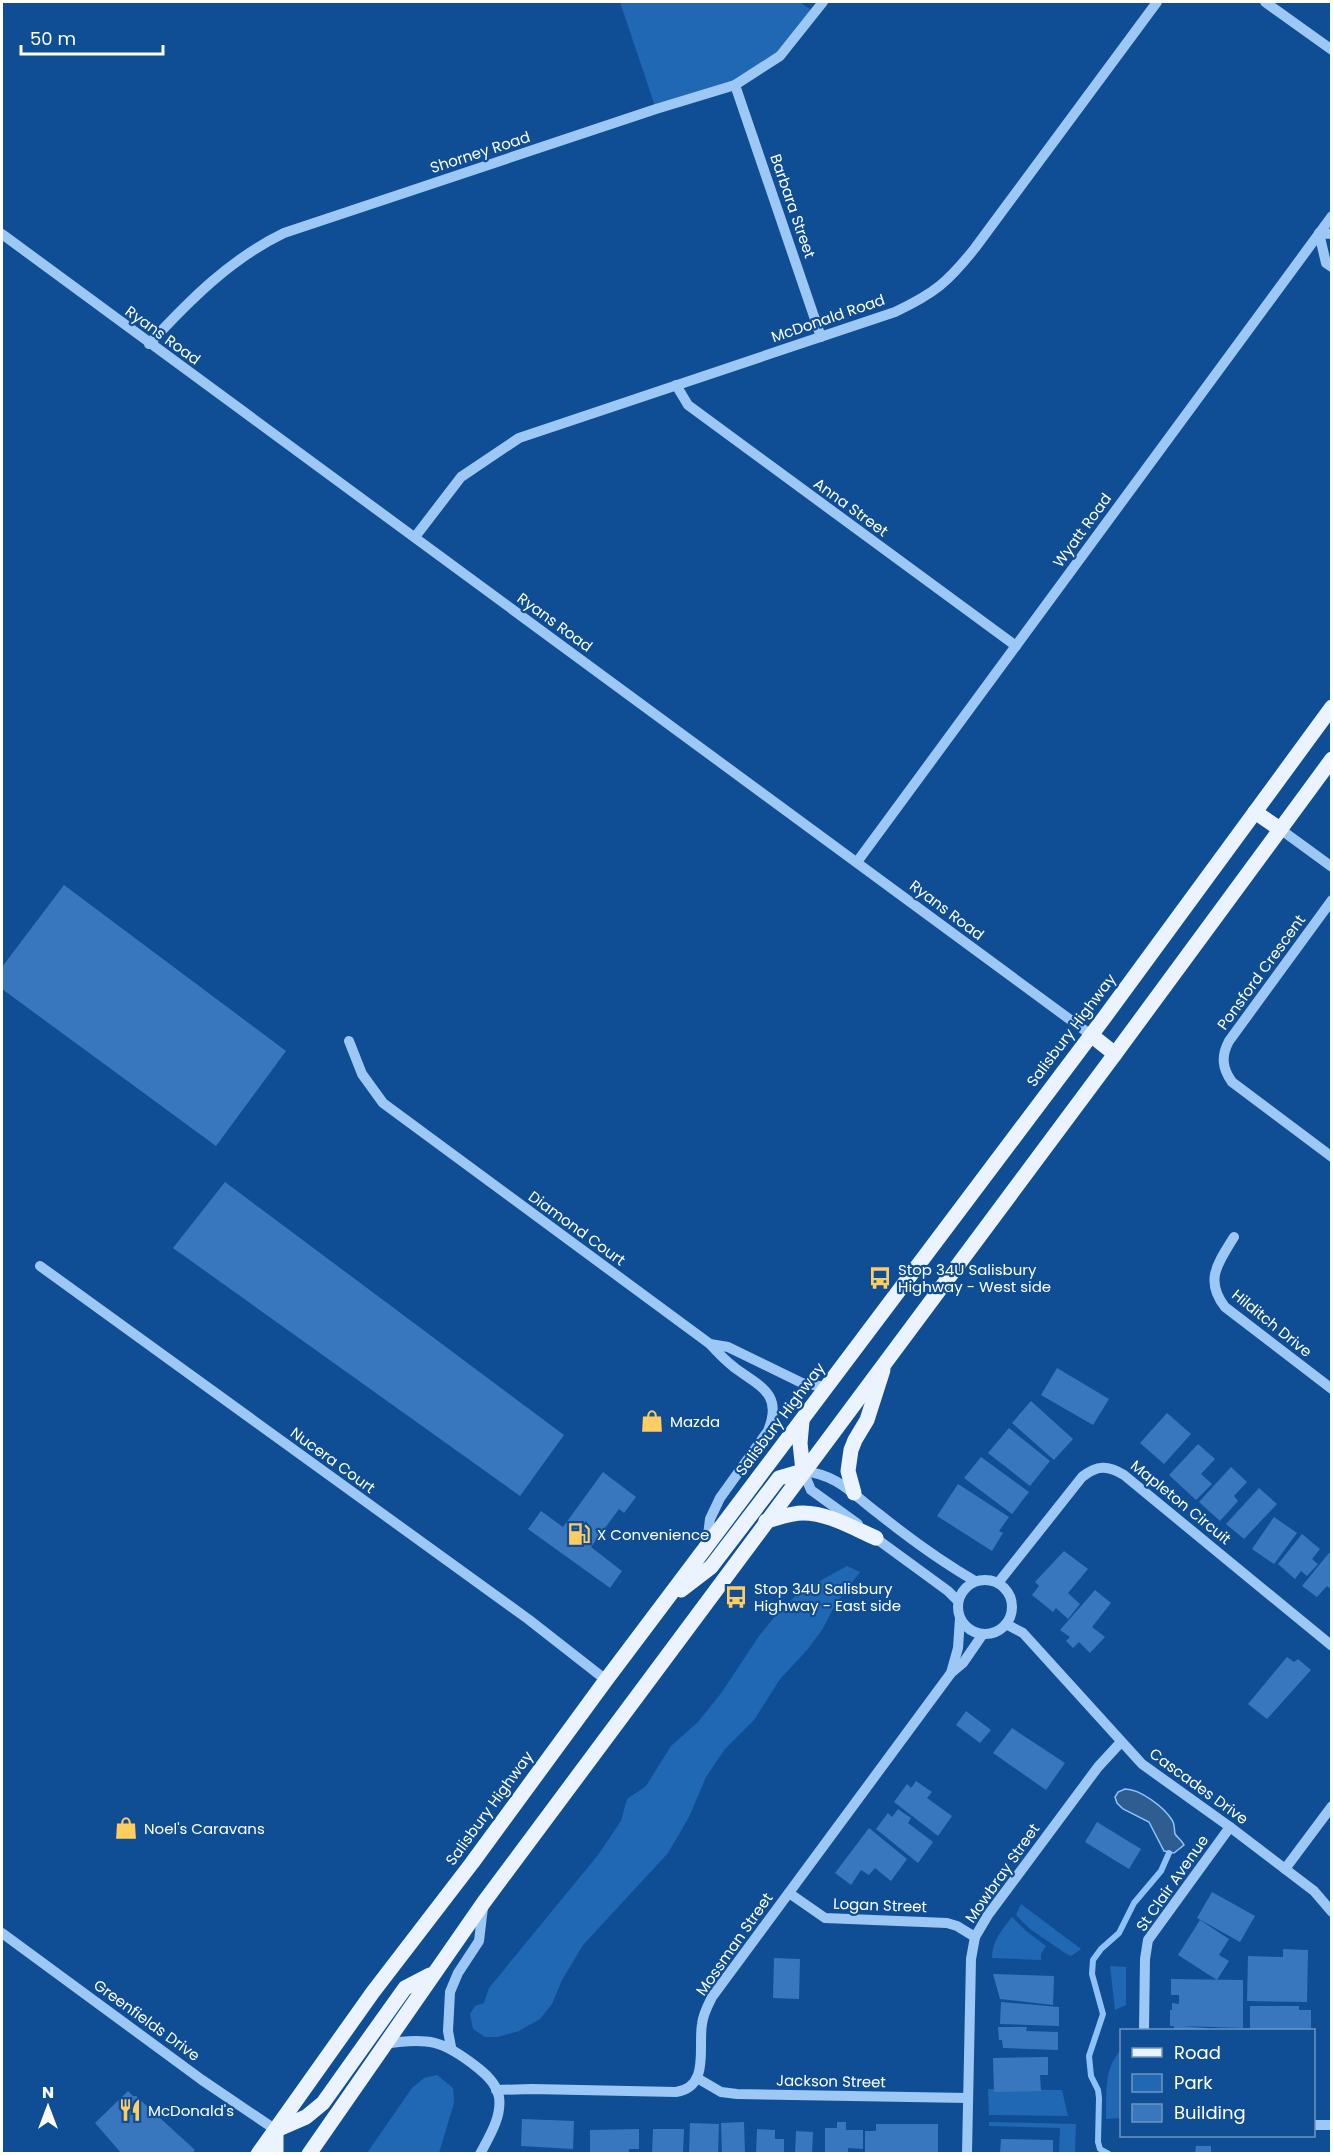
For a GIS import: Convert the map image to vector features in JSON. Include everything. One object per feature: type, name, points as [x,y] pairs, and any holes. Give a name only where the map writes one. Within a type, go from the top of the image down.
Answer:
[{"type":"main road","name":"Salisbury Highway","points":[[258,2154],[373,1992],[479,1854],[606,1680],[1091,1035],[1332,707]]},
{"type":"main road","points":[[309,2154],[483,1902],[1332,759]]},
{"type":"main road","points":[[1255,812],[1280,829]]},
{"type":"main road","points":[[1091,1035],[1115,1054]]},
{"type":"main road","points":[[854,1493],[848,1471],[851,1450],[867,1420],[887,1359]]},
{"type":"main road","points":[[802,1419],[800,1443],[803,1472]]},
{"type":"main road","points":[[664,1603],[711,1567],[779,1478],[803,1472]]},
{"type":"main road","points":[[766,1521],[789,1515],[816,1514],[876,1538]]},
{"type":"main road","points":[[276,2154],[276,2130],[306,2117],[323,2103],[405,1988],[433,1973]]},
{"type":"street","name":"Shorney Road","points":[[149,344],[208,283],[257,248],[284,233],[735,86],[780,56],[823,2]]},
{"type":"street","name":"McDonald Road","points":[[415,537],[461,477],[519,438],[895,312],[925,298],[957,271],[1157,2]]},
{"type":"street","points":[[1265,2],[1332,50]]},
{"type":"street","name":"Barbara Street","points":[[735,86],[821,337]]},
{"type":"street","name":"Wyatt Road","points":[[857,862],[1332,216]]},
{"type":"street","points":[[1332,234],[1319,233],[1326,263],[1332,267]]},
{"type":"street","name":"Ryans Road","points":[[2,234],[1091,1035]]},
{"type":"street","name":"Anna Street","points":[[676,385],[688,405],[1016,646]]},
{"type":"street","points":[[1280,829],[1332,867]]},
{"type":"street","name":"Ponsford Crescent","points":[[1332,900],[1229,1041],[1222,1059],[1226,1074],[1232,1082],[1332,1157]]},
{"type":"street","name":"Diamond Court","points":[[349,1041],[362,1074],[383,1103],[710,1344],[728,1347],[802,1383],[826,1387]]},
{"type":"street","name":"Hilditch Drive","points":[[1234,1238],[1216,1268],[1214,1280],[1216,1295],[1225,1307],[1332,1389]]},
{"type":"street","name":"Nucera Court","points":[[40,1266],[528,1619],[606,1680]]},
{"type":"street","points":[[707,1545],[710,1519],[720,1498],[768,1431],[774,1411],[771,1397],[762,1387],[734,1367],[710,1344]]},
{"type":"street","name":"Mapleton Circuit","points":[[998,1583],[1082,1477],[1091,1470],[1103,1467],[1113,1468],[1125,1475],[1332,1646]]},
{"type":"street","points":[[958,1601],[967,1586],[975,1581],[983,1580],[998,1583],[1009,1594],[1012,1610],[1006,1624],[992,1633],[983,1634],[969,1629],[960,1617],[958,1601],[948,1591],[811,1490],[803,1472],[821,1473],[854,1493],[879,1514],[975,1581]]},
{"type":"street","name":"Mossman Street","points":[[951,1673],[958,1648],[960,1617]]},
{"type":"street","name":"Cascades Drive","points":[[1006,1624],[1023,1633],[1142,1764],[1285,1869],[1320,1897],[1332,1912]]},
{"type":"street","name":"Mossman Street","points":[[697,2078],[701,2062],[702,2025],[712,1997],[951,1673],[963,1663],[983,1634]]},
{"type":"street","name":"Mowbray Street","points":[[967,2154],[971,1959],[975,1937],[988,1915],[1098,1767],[1120,1742]]},
{"type":"street","points":[[1285,1869],[1332,1806]]},
{"type":"street","name":"St Clair Avenue","points":[[1144,2029],[1145,1959],[1148,1940],[1230,1827]]},
{"type":"street","name":"Logan Street","points":[[789,1893],[825,1918],[947,1923],[975,1937]]},
{"type":"street","points":[[451,2047],[448,2031],[450,1992],[458,1973],[479,1941],[483,1902]]},
{"type":"street","name":"Greenfields Drive","points":[[2,1933],[202,2080],[276,2130]]},
{"type":"street","points":[[384,2043],[418,2039],[451,2047],[490,2078],[499,2097],[499,2113],[480,2154]]},
{"type":"street","points":[[496,2090],[676,2092],[684,2091],[695,2083],[697,2078]]},
{"type":"street","name":"Jackson Street","points":[[697,2078],[721,2092],[737,2094],[968,2098]]},
{"type":"street","points":[[1315,2125],[1332,2125]]},
{"type":"green space","points":[[620,2],[800,2],[815,13],[780,56],[735,85],[656,109]]},
{"type":"green space","points":[[847,1566],[860,1572],[835,1605],[822,1630],[780,1679],[754,1720],[725,1749],[706,1777],[689,1817],[668,1853],[583,1945],[562,1980],[552,2004],[540,2019],[519,2031],[498,2037],[485,2037],[473,2029],[470,2014],[475,2006],[484,2003],[489,1988],[598,1855],[621,1821],[627,1799],[646,1786],[671,1746],[698,1722],[781,1609],[800,1592]]},
{"type":"green space","points":[[1021,1904],[1081,1949],[1071,1956],[1068,1955],[1030,1929],[1016,1915]]},
{"type":"green space","points":[[1012,1917],[1046,1946],[1041,1954],[1041,1960],[992,1958],[996,1941]]},
{"type":"green space","points":[[1110,1966],[1126,1967],[1126,2005],[1115,2010]]},
{"type":"green space","points":[[1120,2051],[1120,2118],[1106,2119],[1106,2091],[1111,2065]]},
{"type":"green space","points":[[437,2075],[453,2088],[454,2103],[439,2153],[367,2153],[412,2088],[424,2078]]},
{"type":"green space","points":[[988,2089],[1062,2090],[1068,2116],[989,2115]]},
{"type":"green space","points":[[989,2122],[1076,2124],[1075,2153],[1059,2153],[1060,2128],[989,2126]]},
{"type":"shaded area","points":[[1125,1789],[1144,1795],[1163,1810],[1173,1822],[1175,1834],[1184,1845],[1174,1853],[1164,1851],[1149,1822],[1123,1809],[1117,1803],[1115,1797],[1118,1792]]},
{"type":"building","points":[[64,885],[286,1051],[216,1146],[2,989],[2,967]]},
{"type":"building","points":[[225,1182],[564,1435],[520,1496],[173,1248]]},
{"type":"building","points":[[1057,1368],[1109,1399],[1093,1425],[1041,1395]]},
{"type":"building","points":[[1031,1401],[1073,1439],[1054,1460],[1012,1423]]},
{"type":"building","points":[[1167,1413],[1191,1434],[1164,1464],[1140,1443]]},
{"type":"building","points":[[1009,1428],[1050,1461],[1030,1486],[988,1453]]},
{"type":"building","points":[[1198,1444],[1215,1459],[1201,1474],[1212,1484],[1196,1500],[1169,1475]]},
{"type":"building","points":[[981,1457],[1029,1492],[1012,1514],[964,1478]]},
{"type":"building","points":[[1231,1467],[1247,1482],[1234,1496],[1238,1501],[1220,1521],[1199,1502]]},
{"type":"building","points":[[603,1472],[636,1497],[624,1513],[619,1509],[591,1547],[622,1571],[610,1588],[528,1529],[541,1511],[563,1527]]},
{"type":"building","points":[[958,1484],[1009,1517],[999,1531],[1003,1533],[992,1551],[937,1516]]},
{"type":"building","points":[[1259,1488],[1277,1504],[1244,1539],[1226,1524]]},
{"type":"building","points":[[1274,1517],[1297,1533],[1274,1564],[1252,1549]]},
{"type":"building","points":[[1302,1534],[1320,1549],[1312,1559],[1318,1564],[1307,1576],[1301,1571],[1295,1579],[1278,1564]]},
{"type":"building","points":[[1064,1551],[1088,1569],[1068,1593],[1080,1604],[1068,1619],[1056,1608],[1053,1612],[1032,1595],[1039,1586],[1035,1582]]},
{"type":"building","points":[[1329,1553],[1332,1555],[1332,1590],[1327,1586],[1317,1597],[1302,1586]]},
{"type":"building","points":[[1095,1590],[1111,1603],[1092,1627],[1105,1637],[1090,1653],[1079,1642],[1073,1648],[1066,1641],[1070,1637],[1060,1630]]},
{"type":"building","points":[[1287,1657],[1294,1662],[1298,1659],[1311,1670],[1267,1719],[1248,1704]]},
{"type":"building","points":[[966,1711],[991,1730],[980,1743],[956,1725]]},
{"type":"building","points":[[1012,1728],[1065,1763],[1046,1790],[993,1753]]},
{"type":"building","points":[[916,1781],[932,1792],[927,1798],[952,1816],[938,1836],[894,1802],[907,1784],[911,1788]]},
{"type":"building","points":[[898,1809],[911,1818],[908,1823],[933,1842],[918,1863],[876,1829],[888,1813],[892,1817]]},
{"type":"building","points":[[1097,1822],[1141,1849],[1129,1869],[1085,1842]]},
{"type":"building","points":[[869,1828],[907,1859],[891,1881],[875,1868],[869,1875],[861,1870],[851,1885],[835,1873]]},
{"type":"building","points":[[1212,1892],[1255,1916],[1240,1942],[1197,1918]]},
{"type":"building","points":[[1200,1920],[1229,1939],[1219,1955],[1229,1961],[1217,1980],[1178,1955]]},
{"type":"building","points":[[1283,1949],[1308,1950],[1307,2002],[1247,2001],[1248,1956],[1283,1957]]},
{"type":"building","points":[[774,1958],[800,1959],[799,1999],[773,1998]]},
{"type":"building","points":[[993,1974],[1054,1976],[1053,2005],[1000,1999]]},
{"type":"building","points":[[1171,1979],[1243,1980],[1243,2028],[1181,2026],[1206,2029],[1174,2029],[1174,2026],[1170,2026],[1170,2010],[1172,2010],[1172,2003],[1179,2004],[1179,1995],[1171,1995]]},
{"type":"building","points":[[1001,2002],[1059,2007],[1059,2026],[1000,2024]]},
{"type":"building","points":[[1250,2006],[1299,2006],[1299,2010],[1311,2010],[1311,2029],[1250,2029]]},
{"type":"building","points":[[998,2027],[1027,2027],[1026,2031],[1058,2032],[1058,2050],[1003,2048],[1002,2040],[999,2040]]},
{"type":"building","points":[[1048,2057],[1048,2075],[1040,2075],[1041,2091],[994,2092],[993,2058]]},
{"type":"building","name":"McDonald's","points":[[128,2091],[195,2150],[191,2154],[122,2154],[95,2123]]},
{"type":"building","points":[[522,2119],[574,2121],[573,2149],[521,2146]]},
{"type":"building","points":[[744,2122],[745,2154],[722,2154],[721,2123]]},
{"type":"building","points":[[837,2122],[846,2122],[846,2130],[863,2130],[863,2149],[848,2148],[848,2154],[825,2154],[825,2128],[837,2128]]},
{"type":"building","points":[[690,2123],[719,2124],[718,2154],[689,2154]]},
{"type":"building","points":[[876,2124],[938,2124],[938,2154],[865,2154],[865,2131],[876,2131]]},
{"type":"building","points":[[639,2129],[639,2149],[629,2149],[629,2154],[590,2154],[590,2130]]},
{"type":"building","points":[[653,2129],[684,2129],[683,2154],[652,2154]]},
{"type":"building","points":[[757,2129],[775,2130],[775,2139],[784,2139],[784,2154],[756,2154]]},
{"type":"building","points":[[796,2131],[813,2132],[812,2154],[795,2154]]},
{"type":"building","points":[[1001,2139],[1053,2140],[1053,2154],[1000,2154]]},
{"type":"building","points":[[1196,2146],[1211,2146],[1211,2154],[1195,2154]]},
{"type":"waterway","points":[[1109,2154],[1100,2149],[1098,2142],[1099,2098],[1091,2076],[1089,2056],[1103,2014],[1092,1974],[1093,1960],[1101,1949],[1119,1933],[1134,1903],[1161,1871],[1169,1853]]},
{"type":"place","name":"Stop 34U Salisbury Highway - West side","points":[[880,1278]]},
{"type":"place","name":"Mazda","points":[[652,1421]]},
{"type":"place","name":"X Convenience","points":[[579,1534]]},
{"type":"place","name":"Stop 34U Salisbury Highway - East side","points":[[736,1597]]},
{"type":"place","name":"Noel's Caravans","points":[[126,1828]]},
{"type":"place","name":"McDonald's","points":[[130,2110]]}]
